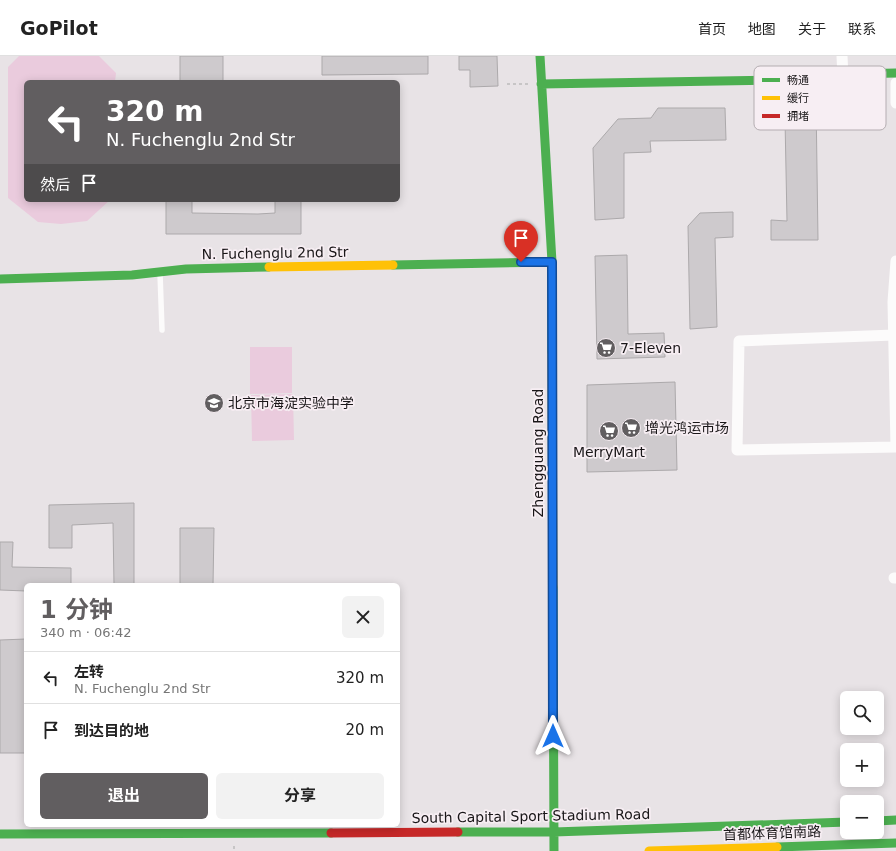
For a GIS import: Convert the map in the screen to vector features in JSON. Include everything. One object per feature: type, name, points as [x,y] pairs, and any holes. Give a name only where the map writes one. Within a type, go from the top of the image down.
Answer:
[{"type":"street","name":"Zhengguang Road","points":[[540,56],[552,262],[554,851]]},
{"type":"street","points":[[841,66],[842,56]]},
{"type":"street","points":[[541,84],[754,80]]},
{"type":"street","points":[[893,83],[896,103]]},
{"type":"street","points":[[894,335],[739,341],[737,450],[896,447],[894,335],[893,302],[896,261]]},
{"type":"street","name":"N. Fuchenglu 2nd Str","points":[[0,279],[132,275],[186,269],[552,262]]},
{"type":"street","points":[[884,821],[896,820]]},
{"type":"street","name":"South Capital Sport Stadium Road","points":[[0,834],[554,832],[840,822]]},
{"type":"street","name":"首都体育馆南路","points":[[649,851],[731,850],[896,844]]},
{"type":"lane","points":[[160,272],[162,330]]},
{"type":"path","points":[[507,84],[541,84]]},
{"type":"shaded area","points":[[19,56],[99,56],[116,73],[115,80],[24,80],[24,202],[108,202],[87,221],[61,224],[38,222],[8,198],[8,67]]},
{"type":"shaded area","points":[[250,347],[292,347],[292,393],[250,394]]},
{"type":"shaded area","points":[[293,394],[294,440],[252,441],[251,395]]},
{"type":"building","points":[[180,56],[223,56],[223,80],[180,80]]},
{"type":"building","points":[[322,56],[428,56],[428,74],[322,75]]},
{"type":"building","points":[[459,56],[497,56],[498,86],[470,87],[470,70],[459,70]]},
{"type":"building","points":[[658,108],[725,108],[726,140],[650,141],[651,152],[624,153],[624,218],[595,220],[593,148],[618,119],[651,118]]},
{"type":"building","points":[[785,130],[816,130],[818,240],[771,240],[771,220],[787,221]]},
{"type":"building","points":[[166,202],[192,202],[192,213],[258,214],[275,213],[275,202],[301,202],[301,234],[166,234]]},
{"type":"building","points":[[733,212],[733,237],[715,238],[717,327],[690,329],[688,226],[700,213]]},
{"type":"building","points":[[627,255],[628,334],[664,333],[665,357],[597,359],[595,256]]},
{"type":"building","name":"增光鸿运市场","points":[[675,382],[677,470],[587,472],[587,385]]},
{"type":"building","points":[[134,503],[134,583],[114,583],[113,523],[72,525],[72,548],[49,548],[49,505]]},
{"type":"building","points":[[180,528],[214,528],[213,583],[180,583]]},
{"type":"building","points":[[0,542],[13,542],[12,567],[71,568],[71,583],[24,583],[24,591],[0,590]]},
{"type":"building","points":[[24,639],[24,753],[0,753],[0,640]]},
{"type":"traffic: fast","points":[[540,56],[552,262],[552,352]]},
{"type":"traffic: fast","points":[[886,73],[896,73]]},
{"type":"traffic: fast","points":[[541,84],[754,80]]},
{"type":"traffic: fast","points":[[393,265],[552,262]]},
{"type":"traffic: fast","points":[[0,279],[132,275],[186,269],[269,267]]},
{"type":"traffic: fast","points":[[553,587],[554,851]]},
{"type":"traffic: fast","points":[[884,821],[896,820]]},
{"type":"traffic: fast","points":[[458,832],[554,832],[840,822]]},
{"type":"traffic: fast","points":[[0,834],[331,833]]},
{"type":"traffic: fast","points":[[777,847],[896,843]]},
{"type":"traffic: slow","points":[[269,267],[393,265]]},
{"type":"traffic: slow","points":[[552,352],[553,587]]},
{"type":"traffic: slow","points":[[649,851],[777,847]]},
{"type":"traffic: jam","points":[[331,833],[458,832]]},
{"type":"place","name":"7-Eleven","points":[[606,348]]},
{"type":"place","name":"北京市海淀实验中学","points":[[214,403]]},
{"type":"place","name":"增光鸿运市场","points":[[631,428]]},
{"type":"place","name":"MerryMart","points":[[609,431]]},
{"type":"route","points":[[521,262],[552,262],[553,736]]}]
